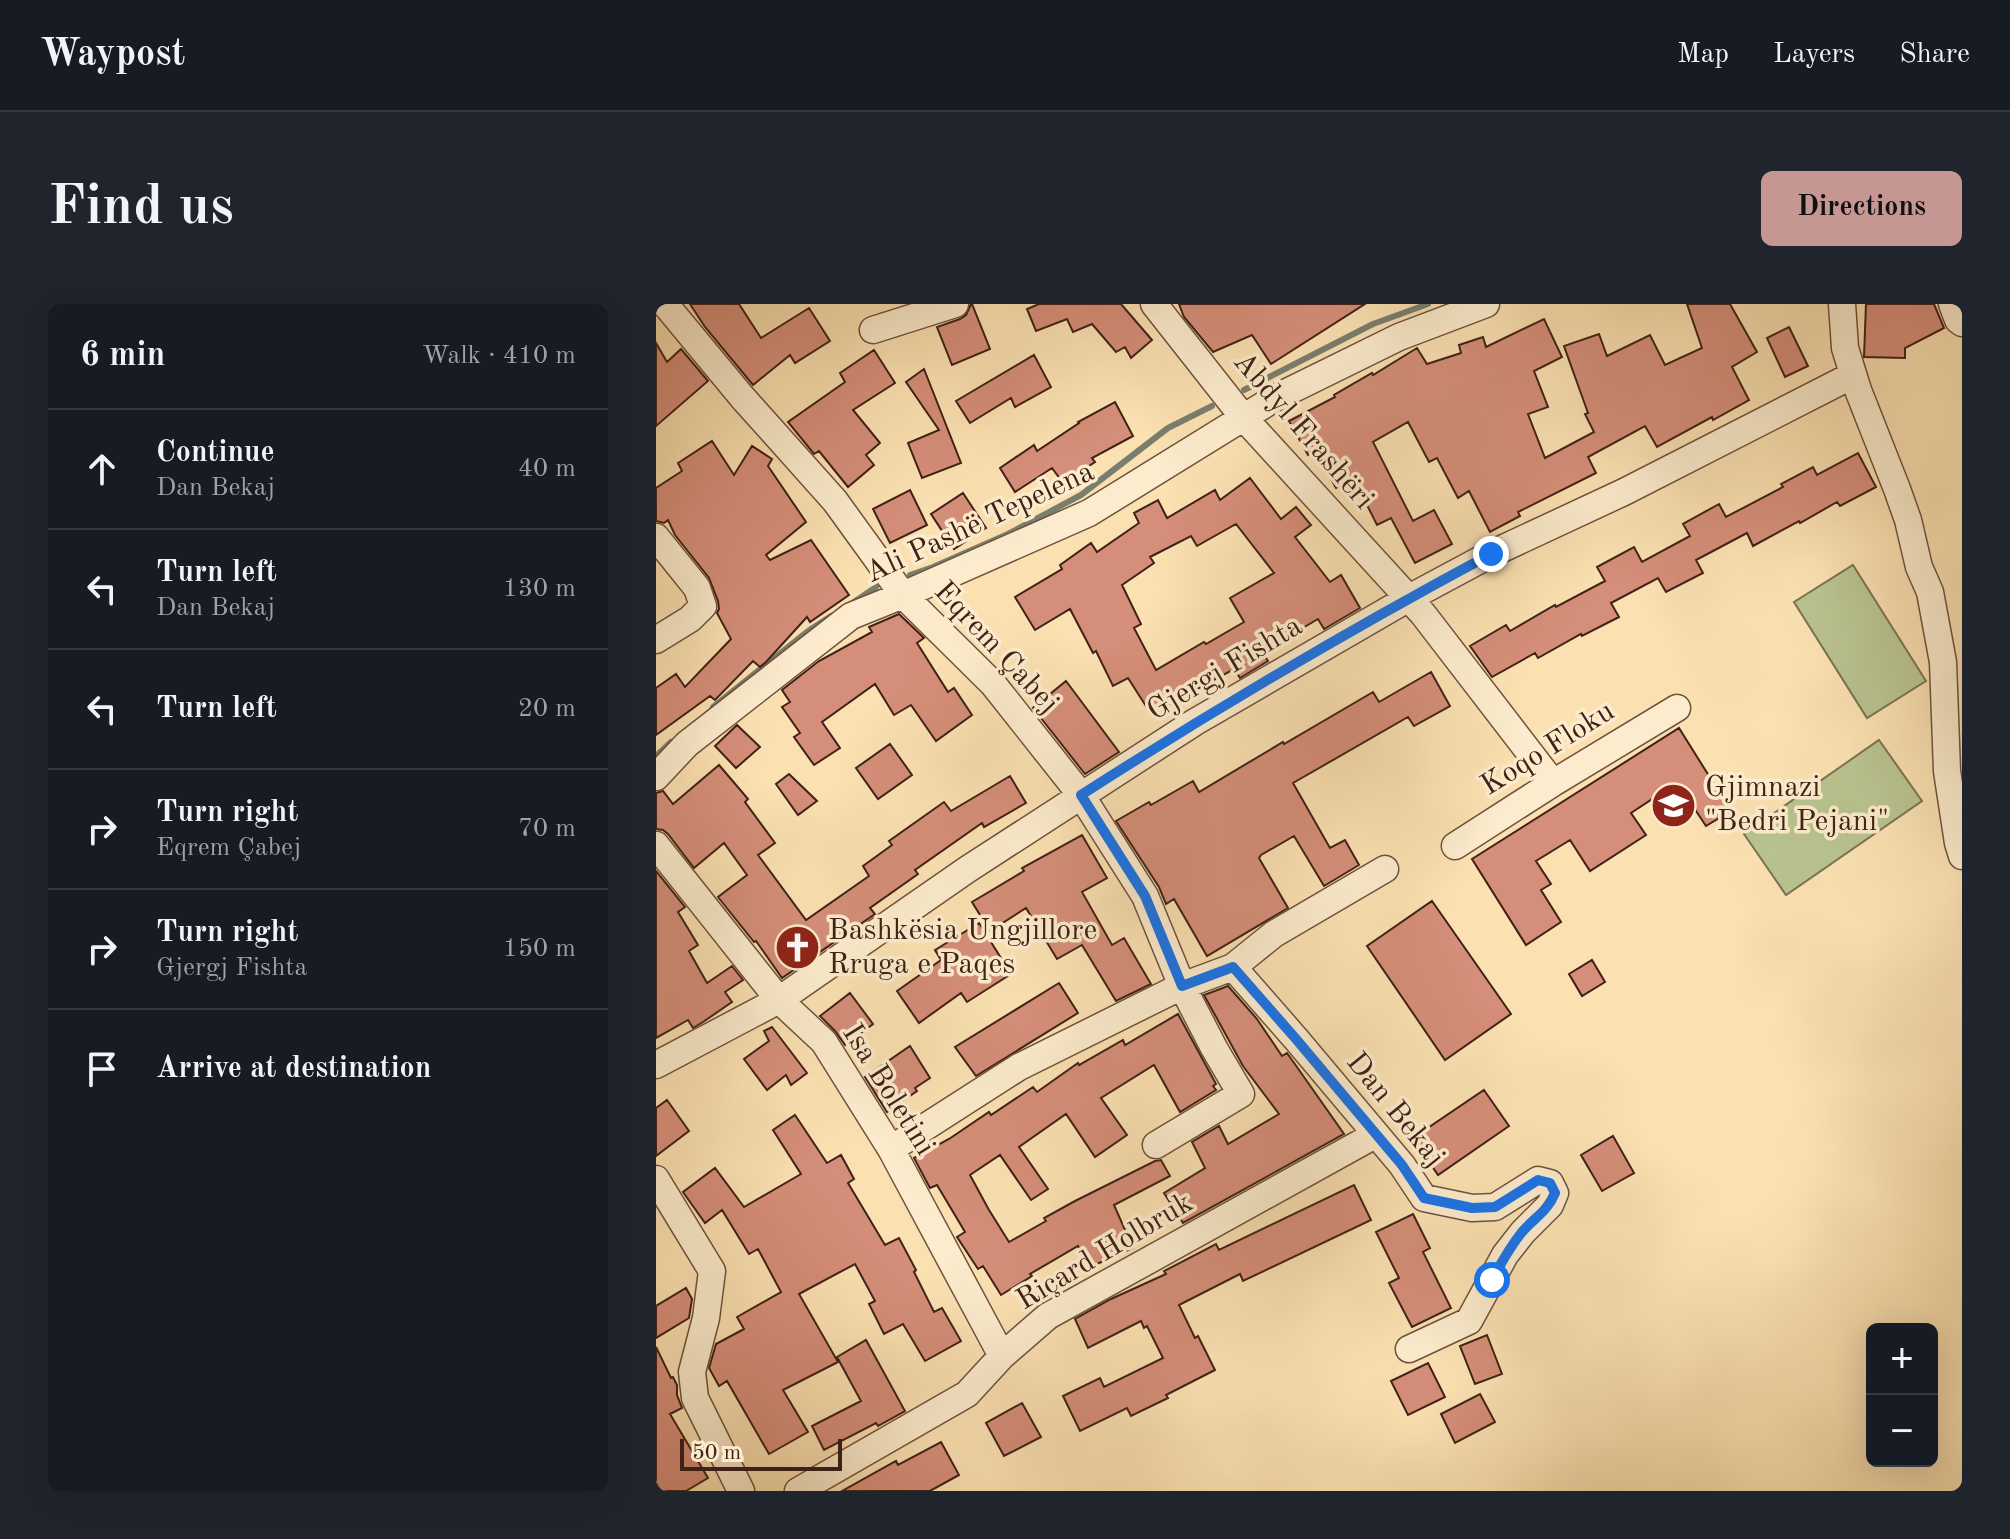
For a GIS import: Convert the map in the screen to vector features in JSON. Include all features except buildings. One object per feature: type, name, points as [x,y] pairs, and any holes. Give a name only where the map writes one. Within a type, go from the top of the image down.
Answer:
[{"type":"street","name":"Eqrem Çabej","points":[[665,304],[742,397],[835,501],[903,595],[993,684],[1081,795],[1145,896],[1182,986],[1241,1094],[1156,1145]]},
{"type":"street","points":[[873,330],[955,304]]},
{"type":"street","name":"Abdyl Frashëri","points":[[1154,304],[1243,417],[1409,598],[1553,783]]},
{"type":"street","name":"Ali Pashë Tepelena","points":[[656,777],[687,744],[851,616],[1089,513],[1275,398],[1399,337],[1486,304]]},
{"type":"street","points":[[1842,304],[1845,348],[1873,432],[1904,510],[1919,567],[1930,592],[1943,662],[1953,681],[1947,771],[1962,856]]},
{"type":"street","points":[[1952,304],[1962,323]]},
{"type":"street","name":"Gjergj Fishta","points":[[656,1065],[779,1000],[968,869],[1195,722],[1409,598],[1491,554],[1636,485],[1853,375]]},
{"type":"street","points":[[656,537],[697,588],[703,606],[690,619],[656,640]]},
{"type":"street","name":"Koqo Floku","points":[[1455,846],[1677,708]]},
{"type":"street","name":"Isa Boletini","points":[[656,845],[779,1000],[824,1042],[891,1149],[1002,1356]]},
{"type":"street","points":[[891,1149],[1019,1067],[1182,986],[1233,967],[1274,934],[1385,869]]},
{"type":"street","name":"Dan Bekaj","points":[[1233,967],[1402,1165],[1424,1198],[1472,1208],[1495,1207],[1538,1180],[1550,1183],[1555,1193],[1550,1205],[1505,1255],[1469,1321],[1409,1349]]},
{"type":"street","name":"Riçard Holbruk","points":[[798,1491],[967,1394],[1002,1356],[1048,1316],[1375,1135]]},
{"type":"street","points":[[656,1179],[712,1271],[706,1318],[692,1372],[695,1398],[741,1491]]},
{"type":"green space","points":[[1853,565],[1926,681],[1867,718],[1794,602]]},
{"type":"green space","points":[[1879,740],[1922,801],[1786,895],[1744,834]]},
{"type":"waterway","points":[[1244,390],[1373,324],[1428,304]]},
{"type":"waterway","points":[[910,575],[1008,534],[1081,495],[1168,428],[1212,406]]},
{"type":"waterway","points":[[851,604],[876,587]]},
{"type":"waterway","points":[[713,707],[831,616]]},
{"type":"waterway","points":[[656,756],[671,742]]},
{"type":"place","name":"Gjimnazi \"Bedri Pejani\"","points":[[1674,805]]},
{"type":"place","name":"Bashkësia Ungjillore Rruga e Paqes","points":[[797,948]]},
{"type":"route","points":[[1491,554],[1195,722],[1081,795],[1145,896],[1182,986],[1233,967],[1402,1165],[1424,1198],[1472,1208],[1495,1207],[1538,1180],[1550,1183],[1555,1193],[1550,1205],[1505,1255],[1492,1280]]}]
